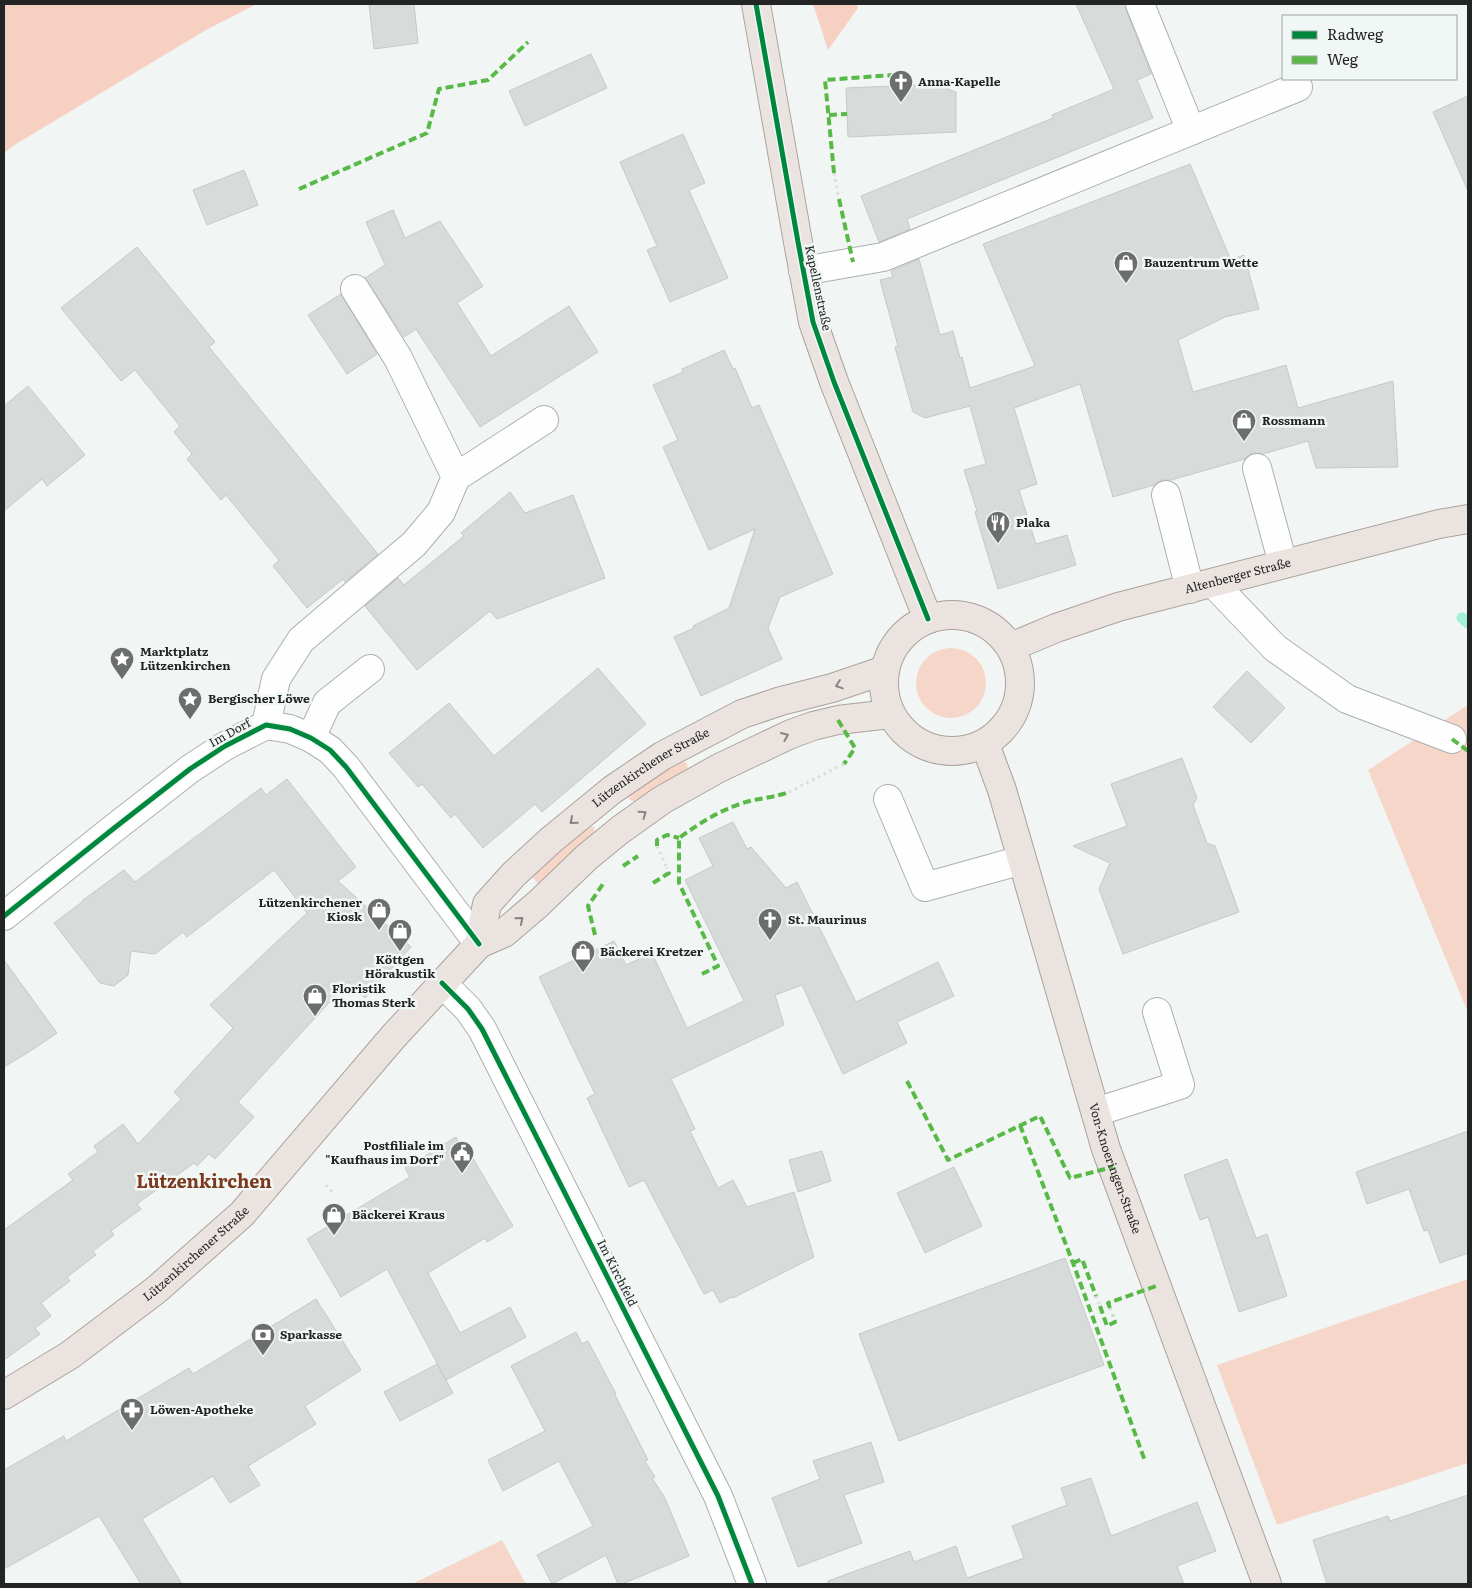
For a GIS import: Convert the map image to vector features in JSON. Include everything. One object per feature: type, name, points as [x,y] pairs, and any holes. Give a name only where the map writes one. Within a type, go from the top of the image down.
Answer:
[{"type":"main road","name":"Kapellenstraße","points":[[756,4],[813,322],[834,382],[928,619]]},
{"type":"main road","name":"Altenberger Straße","points":[[1011,647],[1056,628],[1118,607],[1439,524],[1468,519]]},
{"type":"main road","points":[[952,614],[975,618],[996,629],[1011,647],[1019,668],[1021,690],[1015,712],[1003,730],[985,744],[964,751],[942,752],[921,745],[903,732],[890,714],[884,695],[883,676],[888,658],[898,641],[912,627],[928,619],[952,614]]},
{"type":"main road","name":"Lützenkirchener Straße","points":[[479,944],[487,904],[513,875],[550,840],[612,790],[662,756],[742,714],[781,701],[832,688],[885,670]]},
{"type":"main road","name":"Lützenkirchener Straße","points":[[4,1395],[70,1355],[156,1290],[242,1214],[394,1037],[479,944],[504,933],[538,904],[587,857],[620,830],[662,800],[719,768],[791,734],[838,720],[890,714]]},
{"type":"main road","name":"Von-Knoeringen-Straße","points":[[985,744],[1002,790],[1106,1149],[1267,1584]]},
{"type":"street","points":[[1140,4],[1191,131]]},
{"type":"street","points":[[803,271],[883,257],[1298,87]]},
{"type":"street","points":[[355,288],[398,358],[456,476]]},
{"type":"street","points":[[266,725],[276,679],[301,640],[414,544],[441,512],[456,476],[544,420]]},
{"type":"street","points":[[1257,468],[1283,564]]},
{"type":"street","points":[[1166,495],[1201,586],[1275,648],[1347,699],[1452,739]]},
{"type":"street","points":[[311,738],[327,702],[370,669]]},
{"type":"street","name":"Im Dorf","points":[[4,916],[112,828],[190,769],[225,746],[266,725],[290,729],[311,738],[330,750],[346,767],[479,944]]},
{"type":"street","points":[[888,799],[925,887],[1022,860]]},
{"type":"street","name":"Im Kirchfeld","points":[[442,983],[468,1009],[482,1029],[718,1496],[742,1581]]},
{"type":"street","points":[[1096,1112],[1180,1085],[1157,1012]]},
{"type":"path","points":[[834,173],[839,199]]},
{"type":"path","points":[[789,792],[844,764]]},
{"type":"path","points":[[657,846],[667,868]]},
{"type":"path","points":[[326,1185],[335,1196]]},
{"type":"path","points":[[1096,1296],[1100,1306]]},
{"type":"path","points":[[1110,1308],[1113,1316]]},
{"type":"shaded area","points":[[4,4],[257,4],[206,30],[4,153]]},
{"type":"shaded area","points":[[813,4],[857,4],[858,8],[828,50]]},
{"type":"shaded area","points":[[958,648],[971,654],[980,663],[984,669],[986,683],[984,697],[976,708],[965,716],[944,718],[937,716],[926,708],[918,697],[916,676],[918,669],[926,658],[937,650]]},
{"type":"shaded area","points":[[1468,705],[1468,1013],[1368,770]]},
{"type":"shaded area","points":[[679,760],[687,763],[688,770],[637,802],[629,800],[630,791]]},
{"type":"shaded area","points":[[585,827],[594,827],[595,835],[539,885],[531,875]]},
{"type":"shaded area","points":[[1468,1279],[1468,1463],[1277,1525],[1217,1365]]},
{"type":"shaded area","points":[[502,1540],[526,1584],[412,1584]]},
{"type":"building","points":[[369,4],[414,4],[418,43],[374,49]]},
{"type":"building","points":[[1076,4],[1125,4],[1151,74],[1137,80],[1153,118],[907,219],[910,229],[879,242],[861,196],[1053,118],[1052,115],[1114,89]]},
{"type":"building","points":[[591,54],[607,88],[525,126],[509,91]]},
{"type":"building","name":"Anna-Kapelle","points":[[935,84],[956,92],[956,132],[848,137],[846,88]]},
{"type":"building","points":[[1468,96],[1468,191],[1433,112]]},
{"type":"building","points":[[683,134],[705,183],[689,190],[728,278],[670,302],[647,250],[657,246],[620,162]]},
{"type":"building","points":[[1190,164],[1231,260],[1244,255],[1259,309],[1225,317],[1178,340],[1193,392],[1286,365],[1298,408],[1393,381],[1398,467],[1316,468],[1308,441],[1263,454],[1252,453],[1245,459],[1171,480],[1162,480],[1154,485],[1113,497],[1080,384],[1014,408],[1037,484],[1019,490],[1036,544],[1067,535],[1076,565],[998,589],[964,470],[986,464],[970,406],[925,418],[913,412],[895,347],[898,346],[880,280],[893,277],[891,271],[919,259],[940,335],[953,331],[970,388],[1035,366],[983,244]]},
{"type":"building","points":[[244,170],[258,205],[207,225],[193,190]]},
{"type":"building","points":[[393,210],[405,238],[440,221],[483,286],[457,303],[491,356],[569,306],[598,352],[480,427],[416,329],[404,337],[365,278],[385,265],[366,222]]},
{"type":"building","points":[[137,247],[215,342],[209,347],[378,554],[345,582],[343,579],[307,608],[273,566],[279,560],[226,495],[221,500],[187,459],[192,454],[174,432],[180,426],[135,370],[121,381],[61,308]]},
{"type":"building","points":[[341,294],[377,354],[347,374],[308,315]]},
{"type":"building","points":[[724,350],[733,369],[735,368],[752,408],[759,405],[833,574],[780,597],[768,628],[782,659],[701,696],[674,637],[729,608],[755,529],[709,550],[663,447],[678,440],[653,385],[683,372],[682,369]]},
{"type":"building","points":[[28,386],[85,455],[47,486],[42,479],[4,511],[4,406]]},
{"type":"building","points":[[510,492],[525,513],[573,495],[605,578],[497,619],[490,611],[417,670],[365,606],[398,578],[404,585],[464,536],[461,533]]},
{"type":"building","points":[[598,668],[646,724],[542,812],[535,804],[483,848],[455,814],[451,818],[422,784],[418,787],[389,753],[449,703],[494,756]]},
{"type":"building","points":[[1247,671],[1285,708],[1251,743],[1213,707]]},
{"type":"building","points":[[1182,758],[1197,798],[1193,805],[1207,843],[1215,846],[1239,912],[1123,954],[1099,889],[1110,863],[1073,846],[1127,826],[1111,784]]},
{"type":"building","points":[[287,779],[356,867],[338,881],[411,947],[365,998],[348,982],[238,1102],[254,1117],[215,1159],[209,1154],[197,1166],[194,1163],[137,1204],[141,1209],[111,1231],[114,1235],[93,1251],[96,1255],[67,1277],[70,1281],[41,1303],[51,1316],[35,1328],[40,1334],[4,1360],[4,1230],[73,1180],[68,1174],[98,1152],[94,1146],[123,1124],[138,1144],[181,1099],[174,1092],[233,1028],[210,1005],[307,913],[274,870],[187,937],[183,932],[155,954],[131,951],[128,975],[114,986],[100,983],[54,923],[124,870],[135,882],[261,788],[266,795]]},
{"type":"building","points":[[733,822],[747,849],[751,847],[786,888],[797,882],[856,1002],[938,962],[954,996],[897,1022],[907,1043],[843,1074],[802,985],[775,995],[784,1025],[671,1079],[695,1129],[690,1131],[718,1188],[733,1180],[747,1207],[794,1192],[814,1257],[720,1303],[713,1290],[704,1294],[644,1180],[629,1187],[587,1098],[595,1094],[539,977],[614,941],[626,965],[652,953],[687,1028],[744,1001],[685,880],[713,866],[699,838]]},
{"type":"building","points":[[4,960],[57,1033],[4,1067]]},
{"type":"building","points":[[1468,1131],[1468,1253],[1440,1263],[1428,1230],[1424,1231],[1409,1189],[1367,1204],[1356,1172]]},
{"type":"building","points":[[456,1137],[468,1159],[472,1157],[513,1226],[487,1242],[485,1238],[428,1273],[460,1333],[510,1307],[526,1337],[446,1380],[387,1269],[341,1297],[307,1239],[410,1177],[405,1168]]},
{"type":"building","points":[[822,1151],[831,1181],[798,1192],[789,1160]]},
{"type":"building","points":[[1227,1159],[1256,1238],[1267,1234],[1287,1296],[1239,1312],[1208,1217],[1200,1220],[1184,1175]]},
{"type":"building","points":[[954,1167],[982,1226],[925,1253],[897,1193]]},
{"type":"building","points":[[1065,1258],[1104,1365],[899,1441],[859,1334]]},
{"type":"building","points":[[316,1299],[361,1370],[305,1406],[316,1424],[248,1466],[260,1485],[230,1503],[213,1476],[142,1519],[182,1584],[141,1584],[99,1516],[4,1569],[4,1470],[64,1436],[66,1441],[189,1368],[193,1374]]},
{"type":"building","points":[[576,1332],[582,1344],[588,1341],[616,1394],[648,1460],[645,1461],[655,1477],[652,1478],[665,1498],[689,1556],[622,1584],[618,1584],[606,1555],[552,1584],[537,1555],[593,1526],[559,1461],[503,1491],[488,1460],[545,1431],[511,1366]]},
{"type":"building","points":[[437,1364],[453,1393],[400,1421],[384,1392]]},
{"type":"building","points":[[871,1442],[884,1482],[844,1495],[862,1543],[798,1567],[772,1498],[820,1479],[813,1461]]},
{"type":"building","points":[[1091,1478],[1111,1536],[1197,1502],[1216,1551],[1177,1566],[1184,1584],[828,1584],[828,1581],[910,1551],[914,1562],[956,1546],[967,1578],[1024,1558],[1012,1526],[1067,1505],[1061,1488]]},
{"type":"building","points":[[1468,1495],[1468,1584],[1327,1584],[1313,1540],[1388,1516],[1390,1521]]},
{"type":"waterway","points":[[1462,618],[1468,623]]},
{"type":"marked path","points":[[299,189],[427,133],[439,89],[488,80],[528,42]]},
{"type":"marked path","points":[[834,173],[825,80],[907,74]]},
{"type":"marked path","points":[[829,115],[847,114]]},
{"type":"marked path","points":[[839,199],[853,262]]},
{"type":"marked path","points":[[838,720],[855,748],[844,764]]},
{"type":"marked path","points":[[1452,739],[1468,751]]},
{"type":"marked path","points":[[702,974],[718,966],[679,883],[679,838],[702,822],[734,806],[789,792]]},
{"type":"marked path","points":[[657,846],[657,840],[667,835],[679,838]]},
{"type":"marked path","points":[[623,866],[638,856]]},
{"type":"marked path","points":[[653,883],[669,873],[667,868]]},
{"type":"marked path","points":[[595,935],[588,906],[605,881]]},
{"type":"marked path","points":[[907,1081],[948,1160],[1040,1116],[1070,1178],[1113,1167]]},
{"type":"marked path","points":[[1020,1125],[1073,1263],[1145,1461]]},
{"type":"marked path","points":[[1073,1263],[1082,1259],[1096,1296]]},
{"type":"marked path","points":[[1110,1308],[1108,1303],[1156,1286]]},
{"type":"marked path","points":[[1100,1306],[1107,1326],[1115,1322],[1113,1316]]},
{"type":"cycle path","points":[[756,4],[813,322],[834,382],[928,619]]},
{"type":"cycle path","points":[[4,916],[190,769],[225,746],[266,725],[290,729],[311,738],[330,750],[346,767],[479,944]]},
{"type":"cycle path","points":[[442,983],[468,1009],[482,1029],[718,1496],[752,1584]]},
{"type":"place","name":"Anna-Kapelle","points":[[901,103]]},
{"type":"place","name":"Bauzentrum Wette","points":[[1126,284]]},
{"type":"place","name":"Rossmann","points":[[1244,442]]},
{"type":"place","name":"Plaka","points":[[998,544]]},
{"type":"place","name":"Marktplatz Lützenkirchen","points":[[122,680]]},
{"type":"place","name":"Bergischer Löwe","points":[[190,720]]},
{"type":"place","name":"Lützenkirchener Kiosk","points":[[379,931]]},
{"type":"place","name":"St. Maurinus","points":[[770,941]]},
{"type":"place","name":"Köttgen Hörakustik","points":[[400,952]]},
{"type":"place","name":"Bäckerei Kretzer","points":[[583,973]]},
{"type":"place","name":"Floristik Thomas Sterk","points":[[315,1017]]},
{"type":"place","name":"Postfiliale im \"Kaufhaus im Dorf\"","points":[[462,1174]]},
{"type":"place","name":"Bäckerei Kraus","points":[[334,1236]]},
{"type":"place","name":"Sparkasse","points":[[263,1356]]},
{"type":"place","name":"Löwen-Apotheke","points":[[132,1431]]},
{"type":"district","name":"Lützenkirchen","points":[[204,1182]]}]
